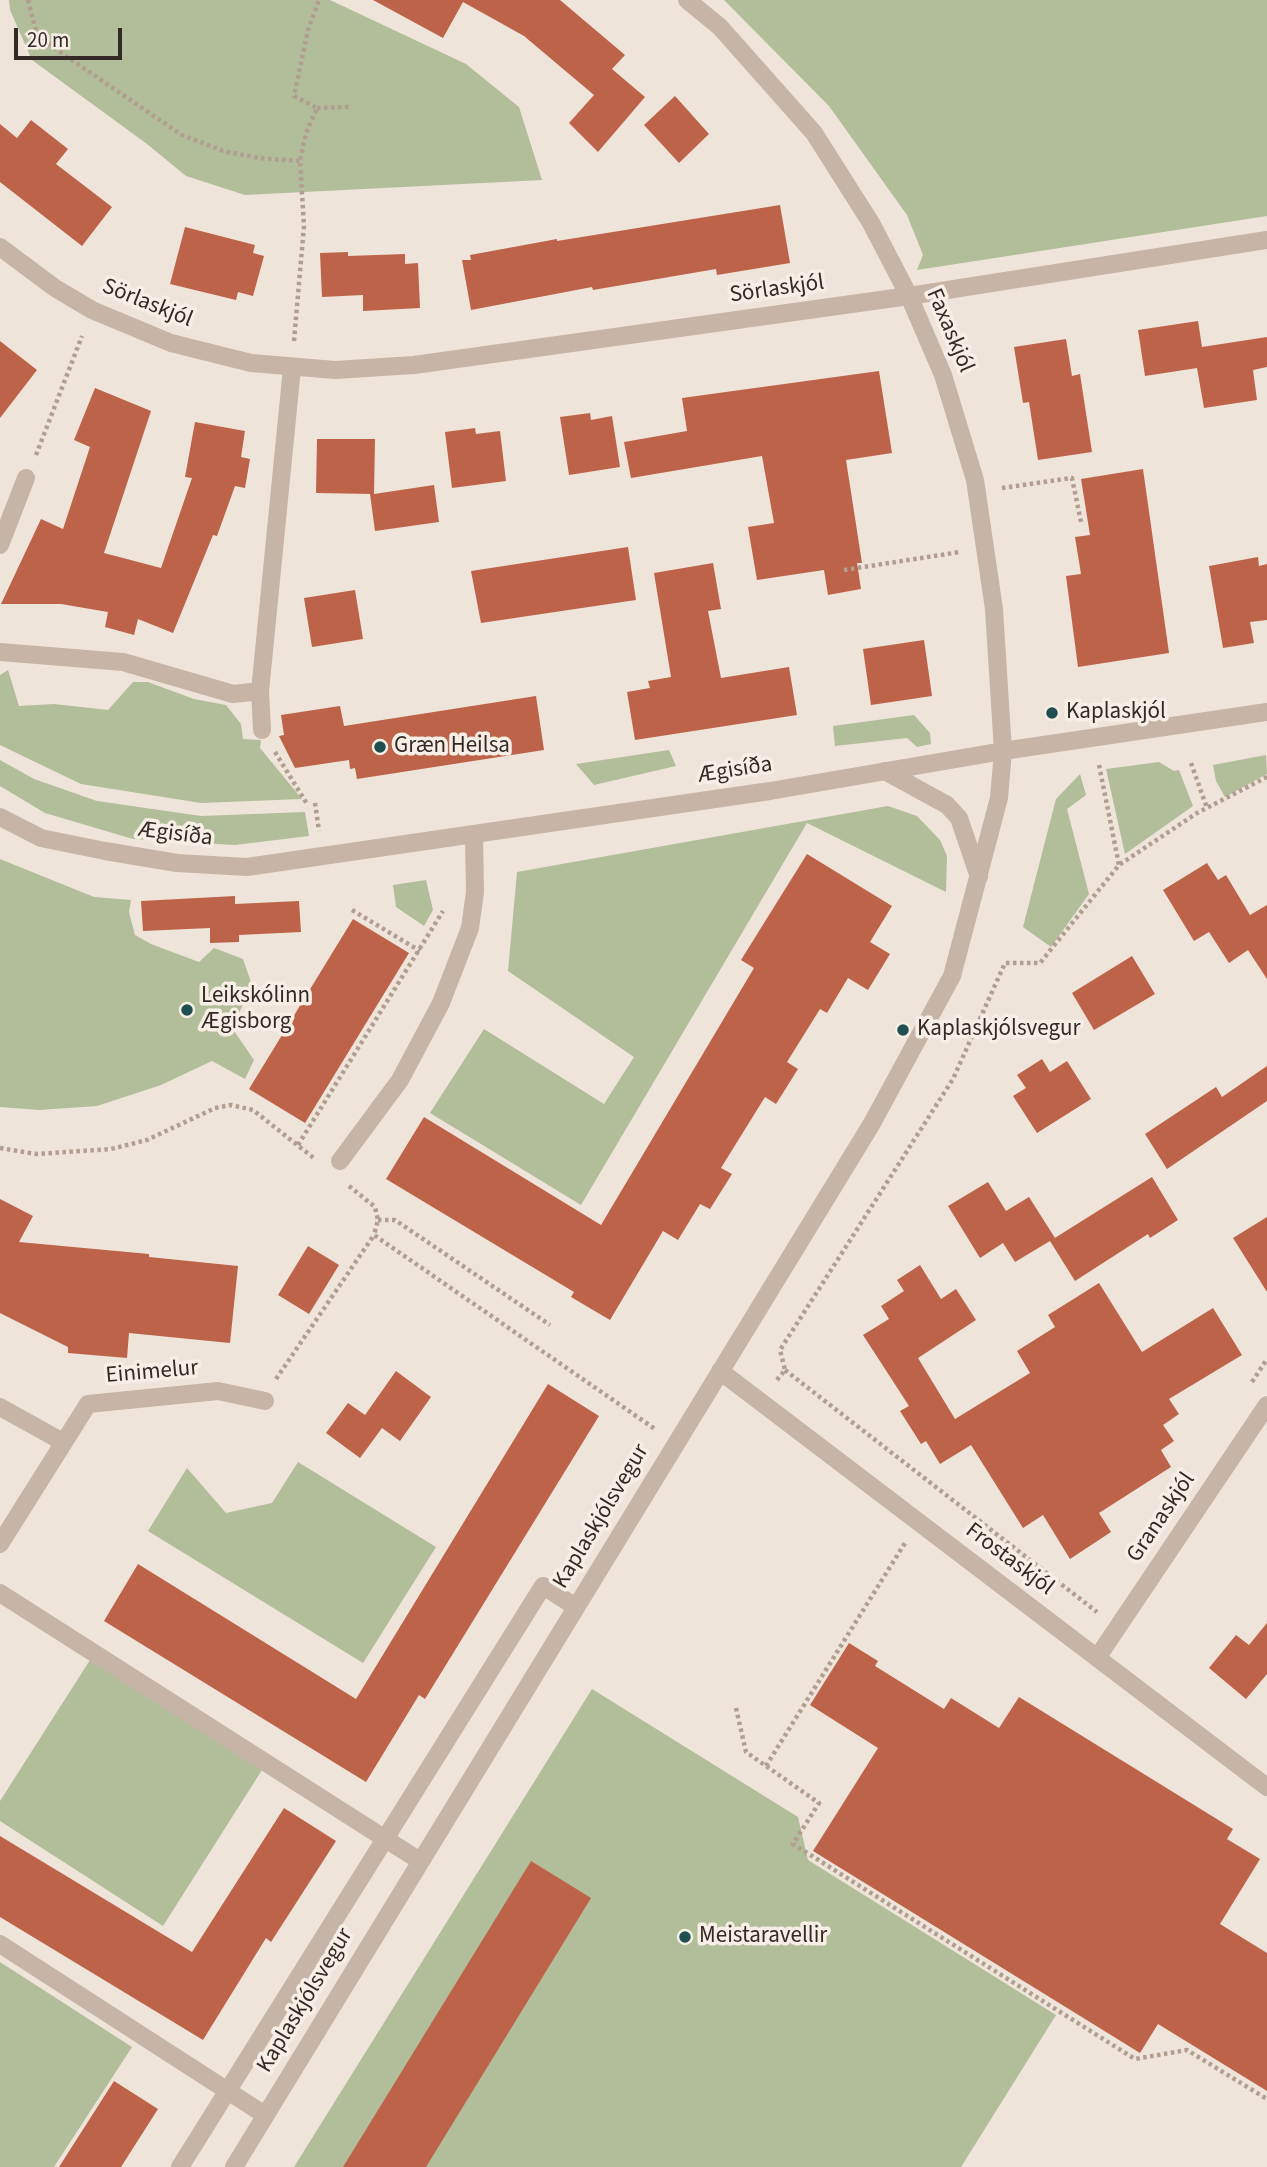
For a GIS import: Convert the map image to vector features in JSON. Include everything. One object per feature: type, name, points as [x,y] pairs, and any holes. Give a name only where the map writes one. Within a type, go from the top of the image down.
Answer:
[{"type":"street","name":"Faxaskjól","points":[[687,0],[720,27],[814,133],[871,223],[909,296],[943,375],[977,492],[994,609],[1003,751]]},
{"type":"street","name":"Sörlaskjól","points":[[0,247],[55,288],[92,310],[131,328],[184,347],[251,363],[335,370],[414,365],[909,296],[1267,240]]},
{"type":"street","points":[[262,730],[260,691],[292,368]]},
{"type":"street","points":[[0,545],[26,478]]},
{"type":"street","points":[[0,652],[123,662],[233,694],[260,691]]},
{"type":"street","name":"Ægisíða","points":[[0,817],[41,838],[105,851],[177,863],[247,867],[474,835],[1267,712]]},
{"type":"street","name":"Kaplaskjólsvegur","points":[[233,2167],[871,1125],[952,976],[999,798],[1003,751]]},
{"type":"street","points":[[885,771],[947,805],[959,818],[979,877]]},
{"type":"street","points":[[335,1169],[400,1080],[441,1003],[470,928],[475,892],[474,835]]},
{"type":"street","name":"Frostaskjól","points":[[720,1371],[1267,1787]]},
{"type":"street","name":"Einimelur","points":[[0,1544],[88,1404],[218,1391],[265,1401]]},
{"type":"street","name":"Granaskjól","points":[[1097,1658],[1267,1405]]},
{"type":"street","points":[[0,1407],[63,1442]]},
{"type":"street","points":[[180,2167],[543,1586],[576,1607]]},
{"type":"street","points":[[0,1593],[420,1861]]},
{"type":"street","points":[[0,1944],[265,2115]]},
{"type":"path","points":[[28,0],[35,28],[51,46],[182,135],[223,151],[258,158],[300,161]]},
{"type":"path","points":[[320,0],[308,30],[294,96],[317,108],[349,107]]},
{"type":"path","points":[[292,368],[304,226],[300,161],[306,133],[317,108]]},
{"type":"path","points":[[26,478],[92,310]]},
{"type":"path","points":[[977,492],[1072,478],[1081,522]]},
{"type":"path","points":[[844,570],[985,549]]},
{"type":"path","points":[[262,730],[307,804]]},
{"type":"path","points":[[1191,763],[1207,808]]},
{"type":"path","points":[[1099,765],[1118,865]]},
{"type":"path","points":[[1118,1627],[785,1370],[780,1350],[953,1079],[1006,963],[1040,963],[1118,865],[1207,808],[1267,777]]},
{"type":"path","points":[[315,803],[320,835]]},
{"type":"path","points":[[298,1145],[449,901]]},
{"type":"path","points":[[352,910],[420,951]]},
{"type":"path","points":[[0,1148],[36,1154],[74,1154],[111,1149],[147,1140],[215,1108],[231,1105],[253,1110],[298,1145],[335,1169],[375,1207],[378,1220],[374,1235],[288,1359],[265,1401]]},
{"type":"path","points":[[378,1220],[395,1220],[550,1325]]},
{"type":"path","points":[[374,1235],[657,1431]]},
{"type":"path","points":[[760,1402],[785,1370]]},
{"type":"path","points":[[766,1766],[918,1521]]},
{"type":"path","points":[[736,1708],[746,1752],[820,1803],[793,1844],[1136,2059],[1187,2050],[1267,2099]]},
{"type":"green space","points":[[9,0],[330,0],[466,64],[519,107],[542,180],[245,195],[186,176],[32,60],[10,10]]},
{"type":"green space","points":[[724,0],[1267,0],[1267,216],[917,270],[923,255],[907,215],[829,106]]},
{"type":"green space","points":[[8,670],[19,706],[54,704],[108,710],[133,682],[148,682],[194,699],[226,705],[241,724],[243,739],[261,740],[260,748],[302,799],[201,803],[81,784],[0,745],[0,675]]},
{"type":"green space","points":[[914,715],[930,733],[931,744],[917,747],[907,738],[835,746],[833,726]]},
{"type":"green space","points":[[669,750],[676,766],[594,785],[576,764]]},
{"type":"green space","points":[[1266,755],[1267,774],[1225,797],[1216,781],[1213,765]]},
{"type":"green space","points":[[0,760],[34,779],[97,801],[201,816],[305,812],[309,836],[235,845],[133,839],[45,813],[0,786]]},
{"type":"green space","points":[[1159,762],[1174,771],[1179,770],[1193,806],[1125,854],[1106,769]]},
{"type":"green space","points":[[1080,774],[1086,795],[1067,809],[1089,894],[1051,947],[1023,927],[1056,799]]},
{"type":"green space","points":[[888,806],[917,816],[940,840],[947,856],[946,892],[807,823],[581,1205],[430,1113],[484,1029],[604,1104],[634,1057],[508,971],[517,872]]},
{"type":"green space","points":[[0,859],[94,897],[131,900],[129,912],[135,935],[151,944],[199,962],[214,948],[243,959],[252,985],[232,1028],[254,1060],[245,1079],[212,1061],[161,1085],[97,1106],[39,1110],[0,1107]]},
{"type":"green space","points":[[426,880],[433,910],[424,926],[396,907],[393,885]]},
{"type":"green space","points":[[298,1462],[436,1547],[363,1663],[148,1531],[187,1468],[226,1513],[272,1503]]},
{"type":"green space","points":[[90,1660],[262,1770],[163,1926],[0,1821],[0,1801]]},
{"type":"green space","name":"Meistaravellir","points":[[592,1689],[798,1817],[808,1860],[1056,2015],[961,2167],[294,2167]]},
{"type":"green space","points":[[0,1962],[132,2047],[54,2167],[0,2167]]},
{"type":"building","points":[[373,0],[560,0],[625,55],[612,69],[645,97],[598,152],[569,123],[594,95],[524,36],[463,2],[443,38]]},
{"type":"building","points":[[675,96],[709,134],[679,163],[644,125]]},
{"type":"building","points":[[31,120],[68,149],[56,164],[112,207],[82,246],[0,182],[0,124],[17,138]]},
{"type":"building","points":[[780,205],[790,263],[717,275],[716,269],[593,290],[592,287],[471,310],[462,260],[471,260],[470,255]]},
{"type":"building","points":[[185,227],[255,245],[253,253],[264,256],[253,296],[238,292],[236,300],[170,284]]},
{"type":"building","points":[[348,252],[348,256],[405,254],[405,264],[418,263],[420,308],[363,311],[363,295],[322,297],[320,253]]},
{"type":"building","points":[[1198,321],[1202,347],[1267,337],[1267,367],[1253,370],[1257,400],[1204,408],[1197,368],[1145,376],[1138,330]]},
{"type":"building","points":[[1066,339],[1072,376],[1080,374],[1092,452],[1038,460],[1029,402],[1023,403],[1014,347]]},
{"type":"building","points":[[0,341],[37,370],[0,418]]},
{"type":"building","points":[[879,371],[892,453],[846,460],[862,563],[857,563],[861,589],[828,595],[824,570],[757,580],[748,527],[774,523],[762,456],[631,478],[624,442],[687,431],[682,398]]},
{"type":"building","points":[[95,388],[151,411],[104,553],[161,568],[192,478],[185,477],[195,422],[245,431],[241,457],[250,459],[245,488],[235,486],[217,536],[213,535],[173,633],[138,619],[134,635],[105,627],[108,612],[61,604],[1,604],[41,519],[63,529],[90,447],[74,440]]},
{"type":"building","points":[[590,413],[591,420],[612,416],[620,467],[569,475],[560,417]]},
{"type":"building","points":[[475,428],[476,434],[500,431],[506,481],[452,488],[445,432]]},
{"type":"building","points":[[317,439],[375,439],[374,494],[434,485],[439,522],[375,531],[372,494],[316,493]]},
{"type":"building","points":[[1143,469],[1169,653],[1078,667],[1066,576],[1081,574],[1075,537],[1090,535],[1081,479]]},
{"type":"building","points":[[628,547],[636,600],[481,623],[471,571]]},
{"type":"building","points":[[1258,557],[1259,566],[1267,564],[1267,620],[1250,622],[1254,643],[1223,648],[1209,566]]},
{"type":"building","points":[[713,563],[721,609],[708,611],[721,678],[789,667],[797,715],[635,740],[627,692],[650,688],[648,681],[671,677],[654,573]]},
{"type":"building","points":[[355,590],[363,639],[312,647],[304,598]]},
{"type":"building","points":[[924,640],[932,696],[871,705],[863,649]]},
{"type":"building","points":[[536,696],[544,750],[357,779],[355,768],[350,769],[349,760],[295,768],[279,736],[284,735],[281,715],[340,706],[344,726]]},
{"type":"building","points":[[807,854],[892,906],[870,942],[890,954],[868,990],[848,978],[827,1013],[820,1009],[787,1062],[798,1069],[776,1104],[765,1097],[721,1168],[732,1174],[710,1209],[700,1204],[678,1240],[663,1231],[610,1320],[571,1297],[574,1292],[386,1179],[424,1117],[601,1225],[754,968],[741,960]]},
{"type":"building","points":[[1207,863],[1218,880],[1226,875],[1250,915],[1267,905],[1267,979],[1248,950],[1229,963],[1209,932],[1194,941],[1163,890]]},
{"type":"building","points":[[235,896],[235,904],[299,901],[301,932],[239,935],[239,942],[210,943],[210,928],[143,931],[141,901]]},
{"type":"building","points":[[353,919],[409,953],[305,1123],[249,1089]]},
{"type":"building","points":[[1132,956],[1155,994],[1094,1030],[1072,993]]},
{"type":"building","points":[[1042,1059],[1050,1072],[1067,1061],[1091,1099],[1037,1133],[1013,1096],[1026,1088],[1017,1075]]},
{"type":"building","points":[[1267,1066],[1267,1101],[1167,1169],[1145,1134],[1216,1087],[1222,1097]]},
{"type":"building","points":[[1152,1177],[1178,1220],[1150,1238],[1148,1234],[1075,1281],[1050,1241]]},
{"type":"building","points":[[988,1182],[1006,1211],[1029,1197],[1055,1238],[1015,1262],[1003,1243],[980,1258],[948,1206]]},
{"type":"building","points":[[0,1199],[33,1216],[19,1242],[149,1254],[149,1257],[238,1266],[230,1343],[129,1333],[127,1358],[68,1353],[68,1347],[0,1313]]},
{"type":"building","points":[[1267,1217],[1267,1292],[1233,1238]]},
{"type":"building","points":[[308,1246],[339,1265],[309,1314],[278,1295]]},
{"type":"building","points":[[920,1265],[941,1299],[956,1289],[976,1320],[918,1358],[955,1419],[1030,1373],[1017,1351],[1055,1327],[1048,1315],[1099,1283],[1142,1352],[1213,1308],[1242,1355],[1169,1399],[1179,1414],[1163,1425],[1174,1441],[1161,1450],[1171,1467],[1099,1513],[1111,1532],[1070,1559],[1043,1515],[1023,1528],[971,1445],[940,1464],[926,1441],[921,1444],[900,1411],[909,1406],[863,1335],[889,1319],[881,1306],[904,1291],[897,1280]]},
{"type":"building","points":[[396,1371],[431,1397],[400,1441],[382,1428],[360,1458],[326,1433],[348,1403],[365,1415]]},
{"type":"building","points":[[548,1384],[599,1416],[425,1699],[419,1695],[366,1782],[104,1621],[138,1564],[356,1699]]},
{"type":"building","points":[[1267,1623],[1267,1674],[1246,1699],[1209,1668],[1236,1635],[1249,1645]]},
{"type":"building","points":[[849,1643],[878,1661],[875,1666],[944,1709],[951,1698],[999,1728],[1019,1697],[1233,1829],[1227,1839],[1260,1859],[1220,1924],[1267,1953],[1267,2091],[1158,2024],[1140,2053],[813,1851],[878,1748],[810,1705]]},
{"type":"building","points":[[284,1808],[336,1841],[271,1942],[266,1938],[203,2040],[0,1917],[0,1836],[192,1952]]},
{"type":"building","points":[[531,1861],[591,1898],[426,2167],[343,2167]]},
{"type":"building","points":[[114,2081],[158,2109],[121,2167],[59,2167]]},
{"type":"place","name":"Kaplaskjól","points":[[1052,713]]},
{"type":"place","name":"Græn Heilsa","points":[[380,747]]},
{"type":"place","name":"Leikskólinn Ægisborg","points":[[187,1010]]},
{"type":"place","name":"Kaplaskjólsvegur","points":[[903,1030]]},
{"type":"place","name":"Meistaravellir","points":[[685,1937]]}]
